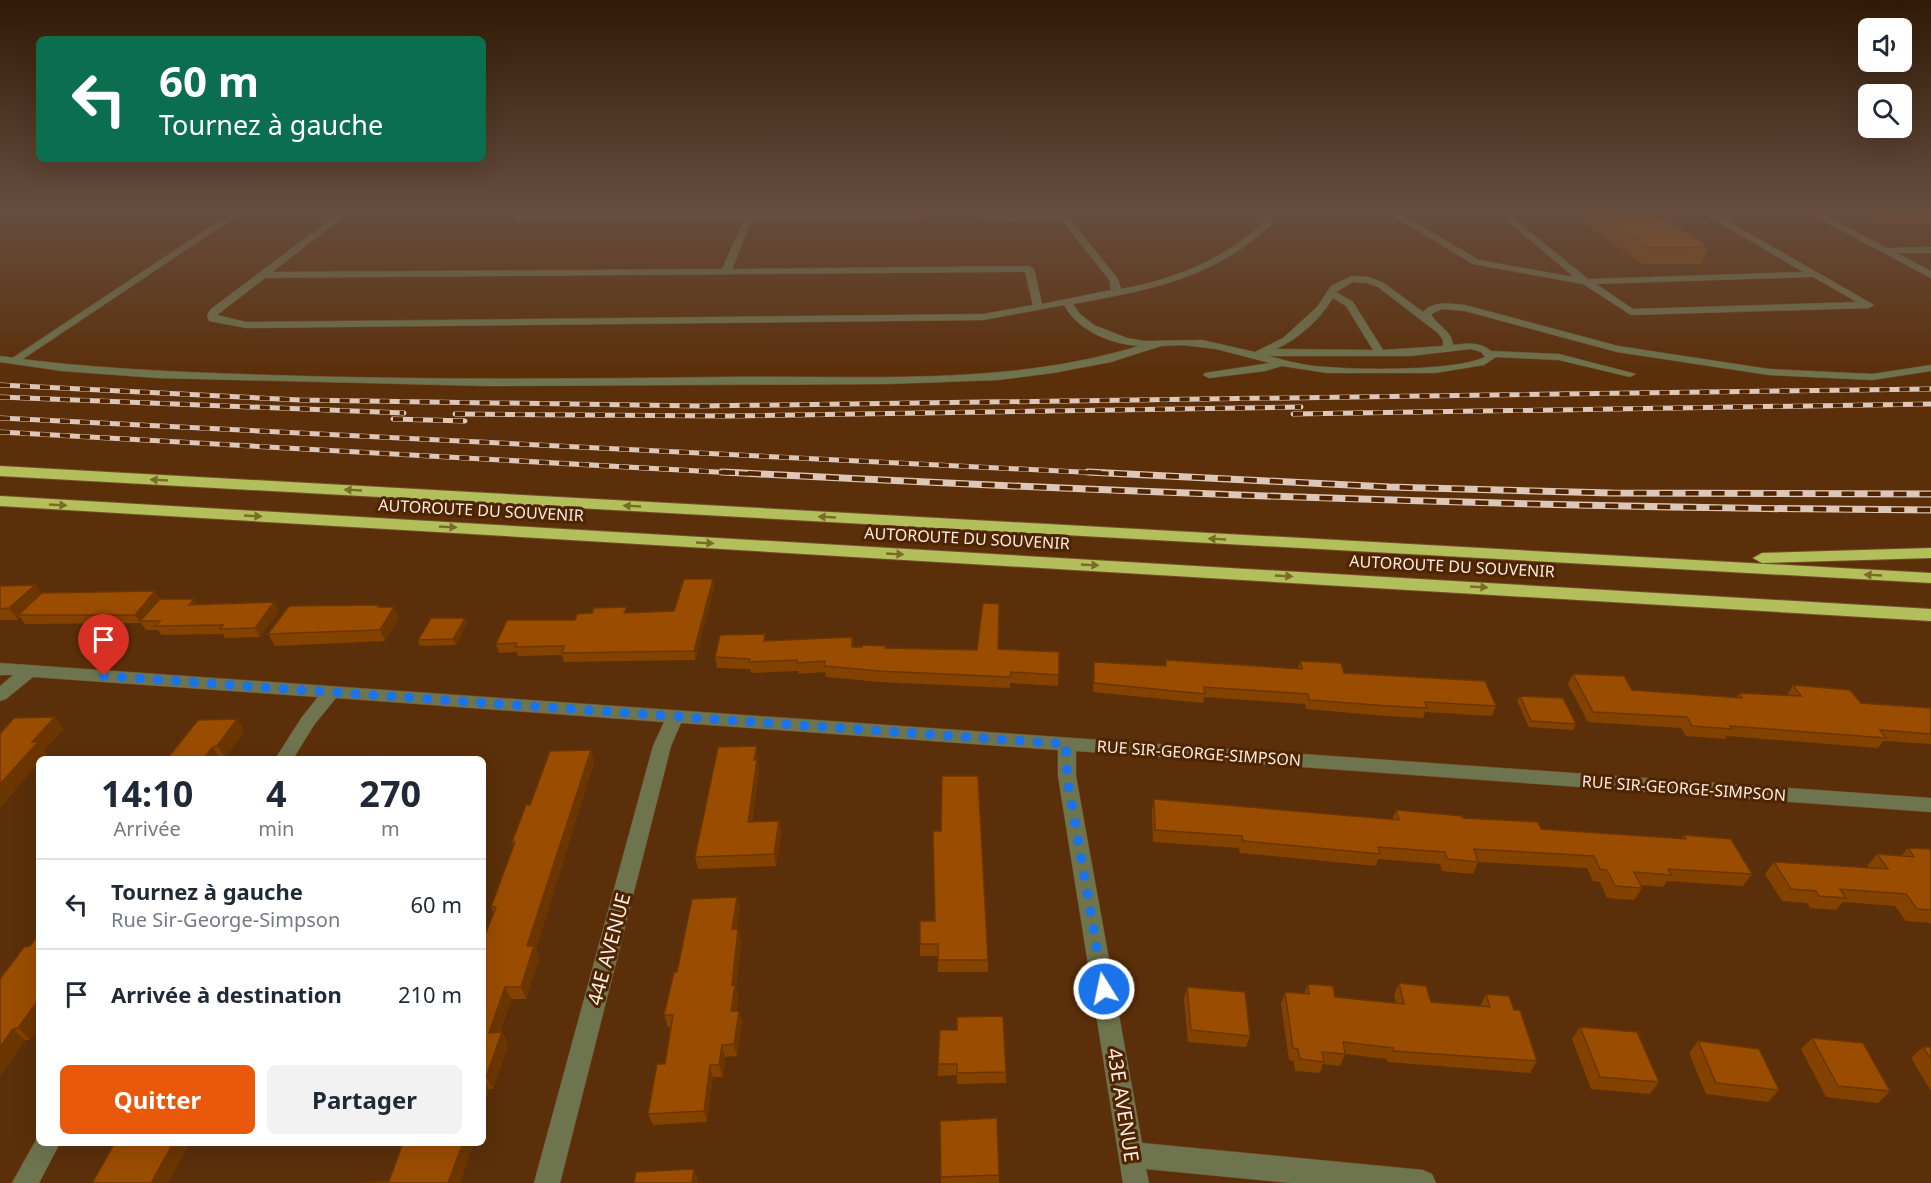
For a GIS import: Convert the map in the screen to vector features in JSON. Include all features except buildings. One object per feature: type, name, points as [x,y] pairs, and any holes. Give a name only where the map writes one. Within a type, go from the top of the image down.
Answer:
[{"type":"highway","name":"AUTOROUTE DU SOUVENIR","points":[[0,471],[1931,578]]},
{"type":"highway","name":"AUTOROUTE DU SOUVENIR","points":[[0,501],[1931,615]]},
{"type":"highway","points":[[1632,561],[1931,554]]},
{"type":"street","points":[[13,361],[159,264]]},
{"type":"street","points":[[276,264],[215,311],[212,315],[213,320],[246,325],[983,317],[1147,287],[1197,272],[1212,264]]},
{"type":"street","points":[[726,271],[729,264]]},
{"type":"street","points":[[1102,264],[1115,280],[1132,288],[1147,287]]},
{"type":"street","points":[[1488,264],[1586,282],[1813,274]]},
{"type":"street","points":[[1564,264],[1586,282],[1631,312],[1869,305],[1796,264]]},
{"type":"street","points":[[1910,264],[1931,275]]},
{"type":"street","points":[[262,275],[1029,269],[1038,306]]},
{"type":"street","points":[[1107,295],[1116,291],[1115,280]]},
{"type":"street","points":[[1255,354],[1287,340],[1304,326],[1344,281],[1369,280],[1389,290],[1446,335],[1448,348]]},
{"type":"street","points":[[1331,293],[1350,304],[1380,353]]},
{"type":"street","points":[[1067,301],[1072,312],[1080,321],[1127,341],[1200,343],[1255,354],[1281,362],[1331,370],[1465,368],[1487,363],[1491,358],[1490,354]]},
{"type":"street","points":[[1431,324],[1426,314],[1431,309],[1458,307],[1583,341],[1652,356],[1730,368],[1796,375],[1853,377],[1883,376],[1931,368]]},
{"type":"street","points":[[0,358],[30,365],[117,372],[386,383],[923,381],[1050,373],[1161,343]]},
{"type":"street","points":[[1255,354],[1410,353],[1472,346],[1490,354],[1559,357],[1630,374]]},
{"type":"street","points":[[1209,375],[1265,368],[1281,362]]},
{"type":"street","name":"RUE SIR-GEORGE-SIMPSON","points":[[0,669],[1931,805]]},
{"type":"street","points":[[0,695],[29,671]]},
{"type":"street","points":[[286,756],[308,721],[332,692]]},
{"type":"street","name":"44E AVENUE","points":[[547,1183],[662,746],[675,717]]},
{"type":"street","name":"43E AVENUE","points":[[1066,744],[1067,777],[1136,1183]]},
{"type":"street","points":[[25,1183],[46,1146]]},
{"type":"street","points":[[1132,1155],[1423,1183]]},
{"type":"railway","points":[[0,385],[300,400],[700,406],[1931,389]]},
{"type":"railway","points":[[0,397],[404,413]]},
{"type":"railway","points":[[1293,414],[1931,404]]},
{"type":"railway","points":[[455,414],[728,416],[1301,407]]},
{"type":"railway","points":[[0,418],[1119,474]]},
{"type":"railway","points":[[393,419],[465,421]]},
{"type":"railway","points":[[0,432],[752,474]]},
{"type":"railway","points":[[722,472],[1024,487],[1478,503],[1931,510]]},
{"type":"railway","points":[[1088,472],[1389,487],[1612,493],[1931,494]]},
{"type":"route","points":[[104,676],[1066,744],[1067,777],[1104,989]]}]
